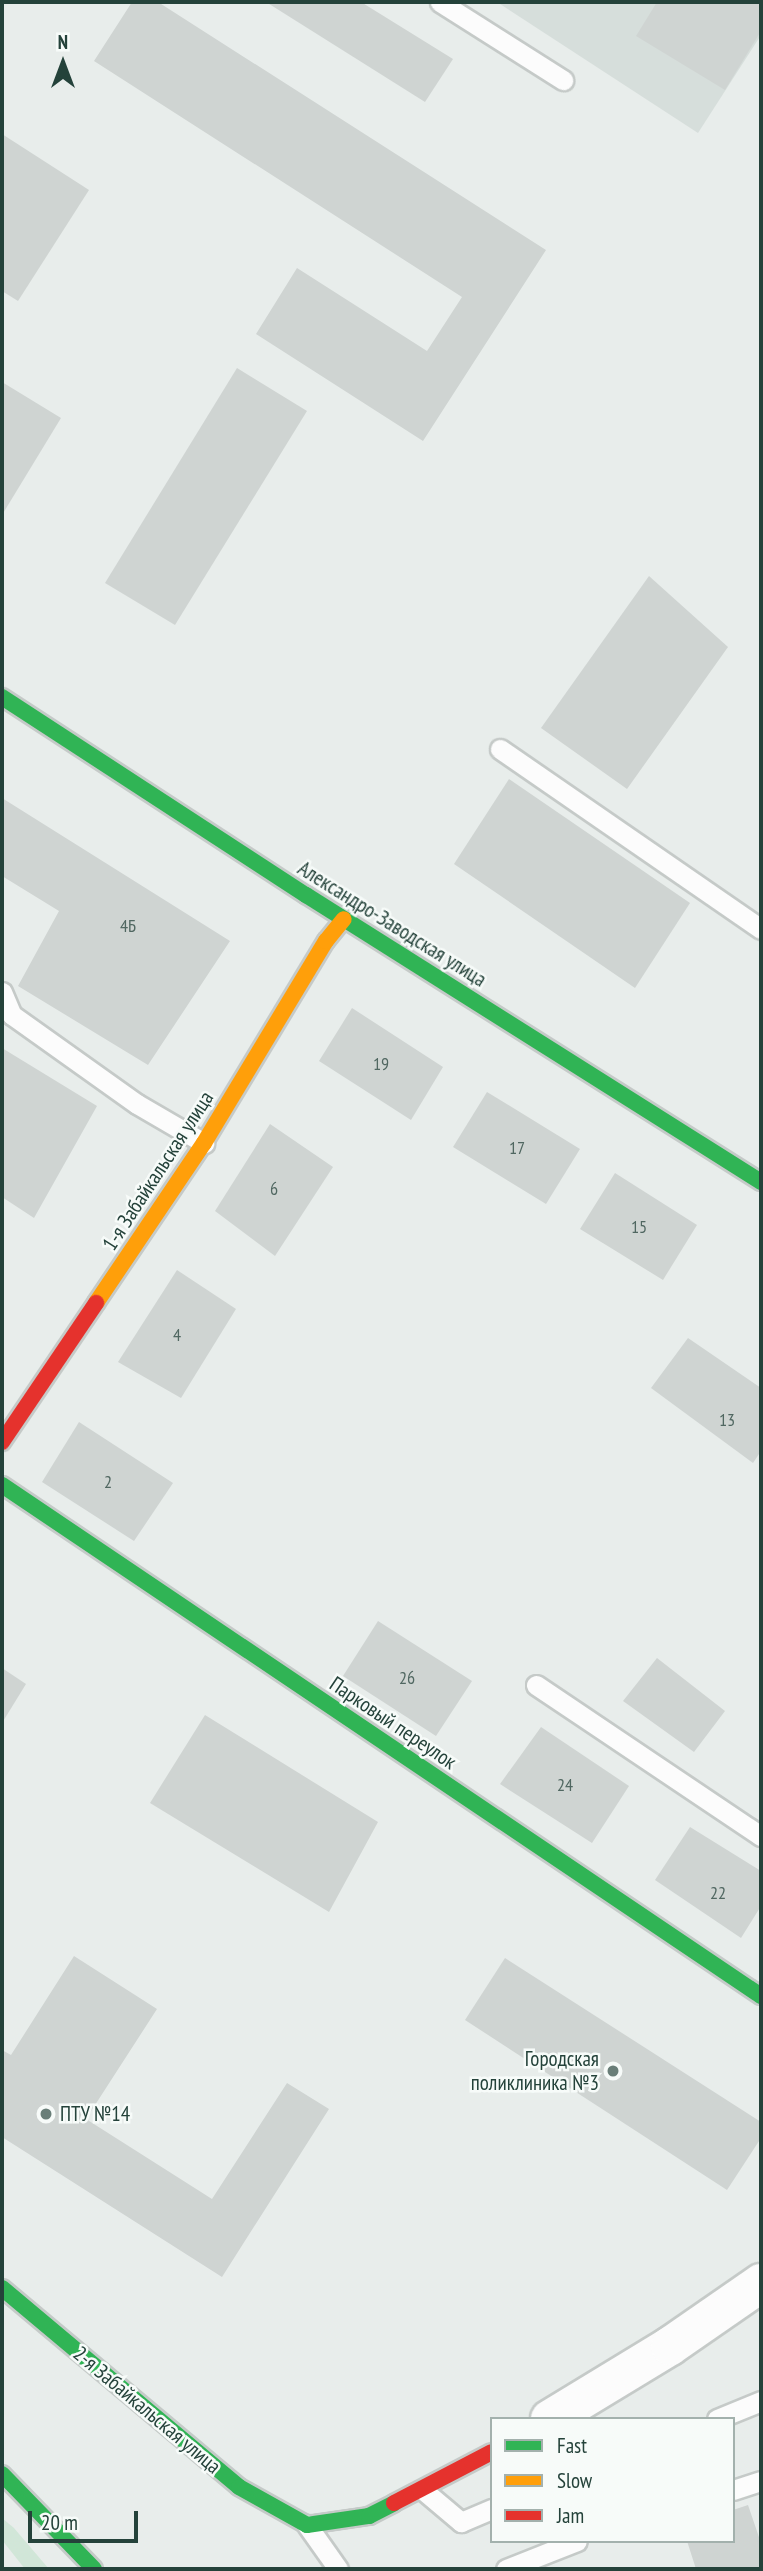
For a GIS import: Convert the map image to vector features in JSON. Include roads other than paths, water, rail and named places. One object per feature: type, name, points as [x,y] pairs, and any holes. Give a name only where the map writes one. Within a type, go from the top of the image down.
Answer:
[{"type":"street","name":"Александро-Заводская улица","points":[[2,697],[344,919],[761,1182]]},
{"type":"street","name":"1-я Забайкальская улица","points":[[2,1442],[204,1143],[326,942],[344,919]]},
{"type":"street","name":"Парковый переулок","points":[[2,1485],[760,1992]]},
{"type":"street","points":[[554,2417],[670,2346],[761,2283]]},
{"type":"street","name":"2-я Забайкальская улица","points":[[2,2288],[239,2487],[307,2525]]},
{"type":"street","points":[[307,2525],[369,2516],[490,2453]]},
{"type":"street","points":[[2,2474],[94,2569]]},
{"type":"lane","points":[[440,2],[563,80]]},
{"type":"lane","points":[[500,749],[761,929]]},
{"type":"lane","points":[[2,992],[12,1015],[136,1104],[204,1143]]},
{"type":"lane","points":[[536,1685],[761,1836]]},
{"type":"lane","points":[[722,2417],[761,2401]]},
{"type":"lane","points":[[735,2489],[761,2481]]},
{"type":"lane","points":[[423,2490],[461,2522],[490,2510]]},
{"type":"lane","points":[[307,2525],[338,2569]]},
{"type":"lane","points":[[506,2569],[549,2560],[574,2543]]},
{"type":"place","name":"Городская поликлиника №3","points":[[613,2071]]},
{"type":"place","name":"ПТУ №14","points":[[46,2114]]}]
